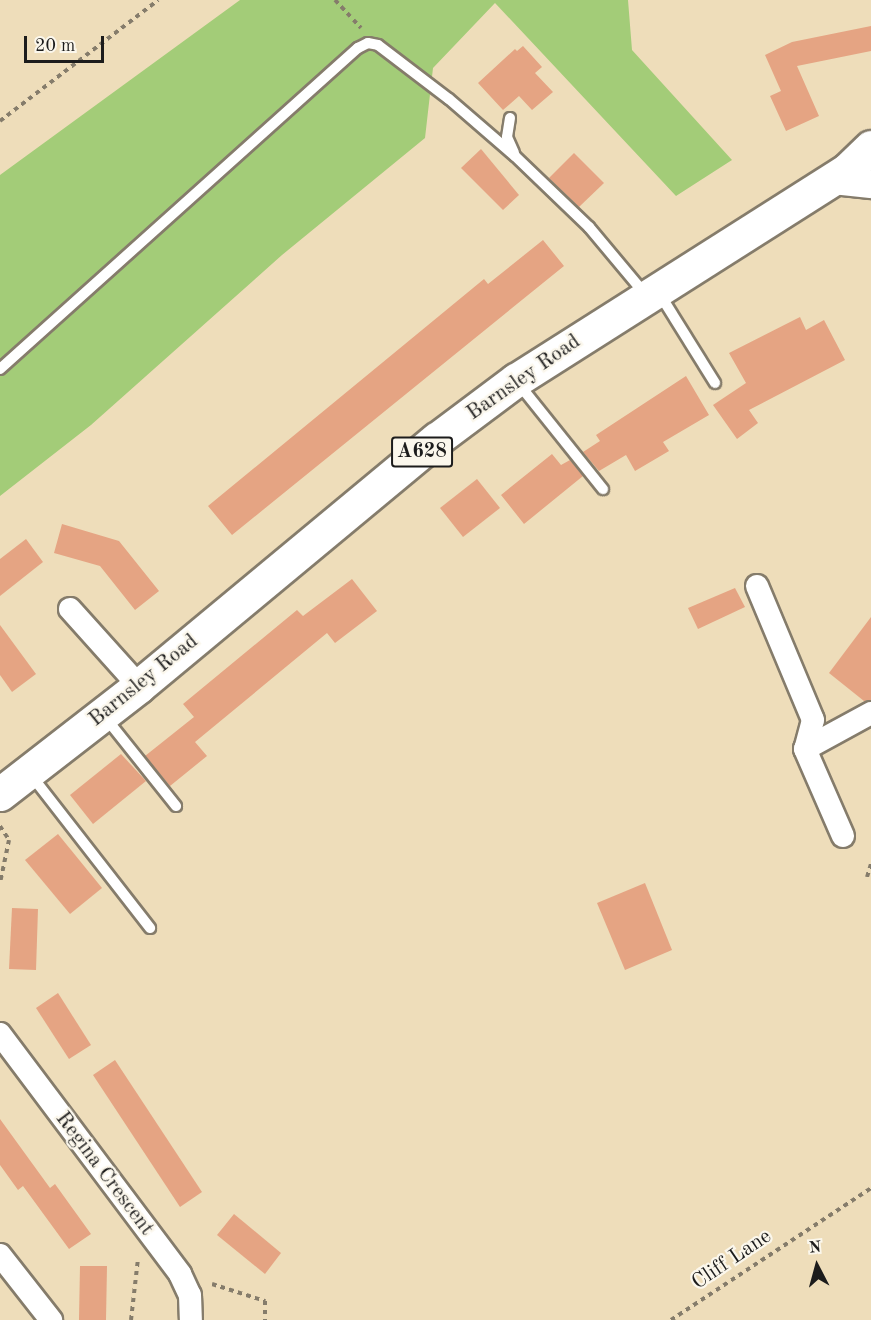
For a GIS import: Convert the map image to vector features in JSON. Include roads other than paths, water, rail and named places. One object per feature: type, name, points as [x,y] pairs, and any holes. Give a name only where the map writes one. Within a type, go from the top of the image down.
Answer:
[{"type":"highway","name":"Barnsley Road","points":[[0,794],[139,686],[437,439],[516,380],[650,291],[832,180],[871,147]]},
{"type":"street","points":[[832,180],[871,184]]},
{"type":"street","points":[[757,586],[813,720],[805,749],[843,836]]},
{"type":"street","points":[[70,609],[139,686]]},
{"type":"street","points":[[805,749],[871,713]]},
{"type":"street","name":"Regina Crescent","points":[[0,1034],[180,1274],[190,1295],[191,1320]]},
{"type":"street","points":[[0,1255],[51,1320]]},
{"type":"lane","points":[[0,369],[357,48],[368,44],[378,45],[515,156],[589,227],[650,291],[715,383]]},
{"type":"lane","points":[[510,118],[507,137],[515,156]]},
{"type":"lane","points":[[516,380],[603,489]]},
{"type":"lane","points":[[103,715],[176,806]]},
{"type":"lane","points":[[29,772],[150,928]]}]
